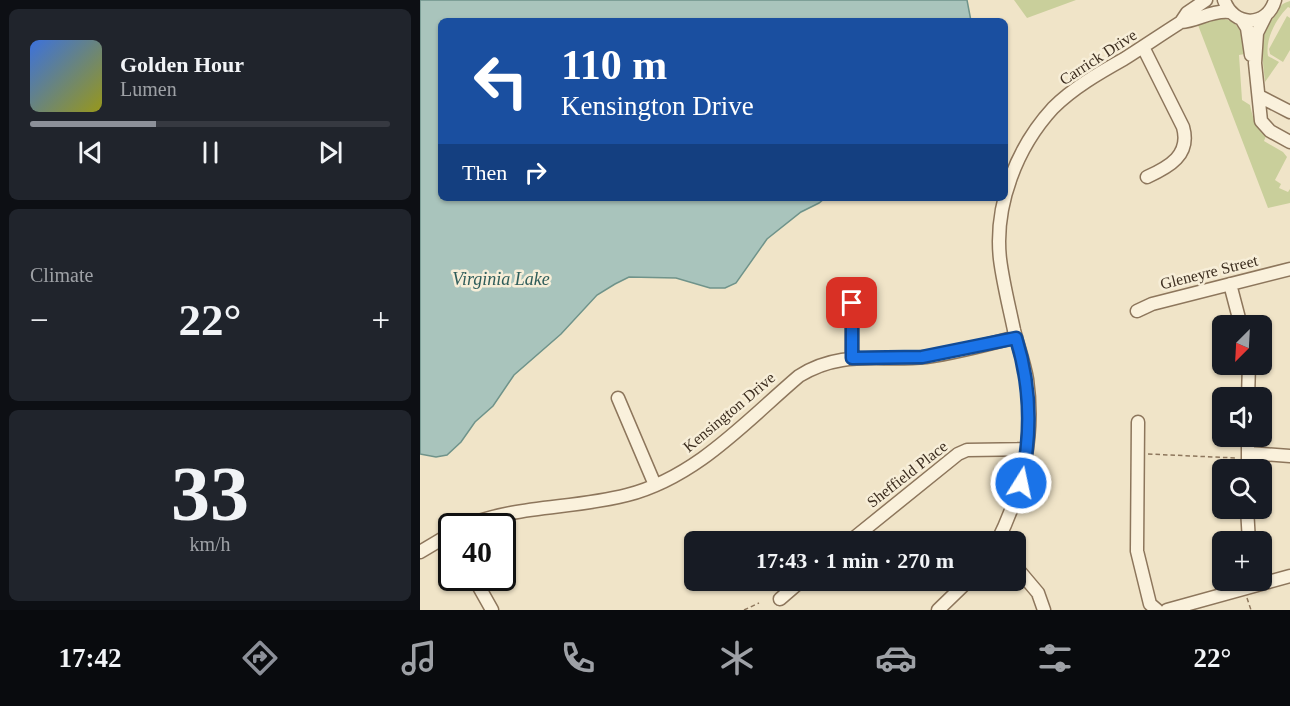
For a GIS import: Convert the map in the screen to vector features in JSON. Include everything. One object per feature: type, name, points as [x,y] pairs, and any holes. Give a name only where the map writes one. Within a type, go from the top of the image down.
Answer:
[{"type":"street","name":"Carrick Drive","points":[[1008,188],[1018,161],[1040,124],[1054,108],[1080,86],[1181,22],[1187,13],[1206,0]]},
{"type":"street","points":[[1275,0],[1257,33],[1255,63],[1261,121],[1270,130],[1290,142]]},
{"type":"street","name":"Carrick Drive","points":[[1181,22],[1191,21],[1227,6],[1242,20]]},
{"type":"street","points":[[1242,20],[1251,20],[1266,15]]},
{"type":"street","points":[[1242,20],[1247,28],[1250,53],[1255,63]]},
{"type":"street","points":[[1143,47],[1183,127],[1185,142],[1183,150],[1173,164],[1147,177]]},
{"type":"street","points":[[1259,96],[1290,112]]},
{"type":"street","name":"Carrick Drive","points":[[1002,531],[1018,495],[1027,449],[1029,420],[1027,379],[1016,338],[1002,267],[999,238],[1004,201]]},
{"type":"street","name":"Gleneyre Street","points":[[1137,311],[1152,304],[1290,269]]},
{"type":"street","points":[[1230,284],[1238,315]]},
{"type":"street","points":[[852,290],[852,358]]},
{"type":"street","name":"Kensington Drive","points":[[511,513],[608,499],[655,485],[681,473],[716,448],[799,376],[813,367],[852,358],[922,357],[1016,338]]},
{"type":"street","points":[[618,398],[655,485]]},
{"type":"street","points":[[1138,423],[1137,551],[1150,604],[1157,610]]},
{"type":"street","points":[[1245,459],[1246,447]]},
{"type":"street","name":"Sheffield Place","points":[[863,531],[958,454],[967,450],[1027,449]]},
{"type":"street","points":[[1244,455],[1290,456]]},
{"type":"street","points":[[420,552],[438,541]]},
{"type":"street","points":[[1272,579],[1290,576]]},
{"type":"street","points":[[1026,578],[1038,592],[1044,610]]},
{"type":"street","points":[[481,591],[492,610]]},
{"type":"street","points":[[780,599],[789,591]]},
{"type":"street","points":[[938,610],[958,591]]},
{"type":"street","points":[[1167,610],[1229,591]]},
{"type":"path","points":[[1147,454],[1244,455]]},
{"type":"path","points":[[1247,597],[1251,610]]},
{"type":"path","points":[[744,610],[759,603]]},
{"type":"green space","points":[[1014,0],[1076,0],[1027,18]]},
{"type":"green space","points":[[1290,1],[1290,8],[1288,7],[1279,17],[1270,36],[1268,56],[1279,62],[1265,82],[1262,48],[1265,32],[1281,6]]},
{"type":"green space","points":[[1287,16],[1290,18],[1290,50],[1283,62],[1270,54],[1269,49]]},
{"type":"green space","points":[[1219,18],[1232,22],[1242,35],[1245,54],[1239,55],[1242,100],[1250,105],[1255,122],[1266,136],[1264,141],[1283,152],[1287,157],[1275,180],[1281,184],[1279,188],[1288,192],[1290,189],[1290,203],[1268,208],[1198,25]]},
{"type":"water","name":"Virginia Lake","points":[[420,0],[967,0],[970,18],[438,18],[438,201],[821,201],[801,212],[767,239],[736,283],[725,288],[710,288],[676,278],[629,277],[597,295],[561,334],[514,375],[493,406],[475,422],[461,442],[447,455],[436,457],[420,454]]},
{"type":"route","points":[[852,303],[852,358],[941,355],[1016,338],[1027,379],[1029,420],[1021,483]]}]
